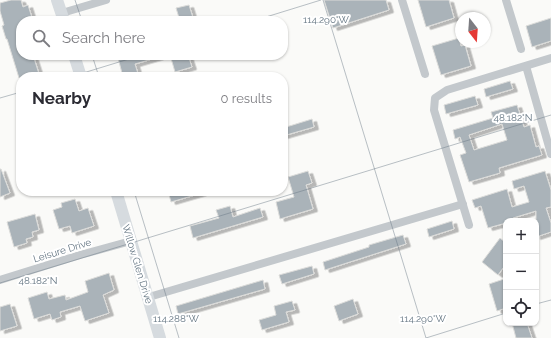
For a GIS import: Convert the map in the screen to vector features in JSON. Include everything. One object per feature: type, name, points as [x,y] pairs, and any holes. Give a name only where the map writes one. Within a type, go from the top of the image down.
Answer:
[{"type":"main road","points":[[57,0],[63,16]]},
{"type":"main road","points":[[76,60],[79,72]]},
{"type":"main road","name":"Willow Glen Drive","points":[[118,196],[149,297],[160,338]]},
{"type":"street","points":[[66,16],[106,0]]},
{"type":"street","points":[[402,0],[425,74]]},
{"type":"street","points":[[506,0],[521,49]]},
{"type":"street","points":[[469,225],[434,110],[435,98],[447,90],[551,58]]},
{"type":"street","points":[[526,66],[551,154]]},
{"type":"street","points":[[149,297],[463,204]]},
{"type":"street","name":"Leisure Drive","points":[[0,280],[131,241]]},
{"type":"building","points":[[11,0],[21,0],[23,7],[28,5],[31,16],[16,16],[16,60],[35,60],[38,72],[17,72],[2,26],[4,25],[0,11],[0,3]]},
{"type":"building","points":[[324,0],[386,0],[389,10],[333,28]]},
{"type":"building","points":[[418,0],[449,0],[454,18],[426,27]]},
{"type":"building","points":[[189,5],[192,16],[178,16],[176,8]]},
{"type":"building","points":[[551,18],[551,41],[532,47],[526,26]]},
{"type":"building","points":[[455,39],[455,48],[466,48],[471,66],[441,75],[432,46]]},
{"type":"building","points":[[119,60],[149,60],[135,64],[137,72],[122,72]]},
{"type":"building","points":[[171,60],[190,60],[192,67],[175,72]]},
{"type":"building","points":[[510,81],[513,89],[486,97],[484,89]]},
{"type":"building","points":[[475,96],[478,105],[446,114],[444,105]]},
{"type":"building","points":[[517,105],[524,127],[530,125],[536,147],[539,146],[542,155],[499,168],[500,173],[469,182],[460,155],[466,153],[460,137],[455,139],[453,130],[493,118],[491,112]],"holes":[[[502,124],[507,140],[474,150],[469,135]]]},
{"type":"building","points":[[312,119],[314,127],[288,135],[288,126]]},
{"type":"building","points":[[0,169],[10,193],[0,197]]},
{"type":"building","points":[[308,171],[312,183],[306,185],[313,209],[280,219],[276,202],[294,197],[288,177]]},
{"type":"building","points":[[545,171],[551,190],[551,207],[546,208],[551,223],[551,232],[539,236],[539,218],[536,218],[536,211],[513,218],[503,218],[503,224],[488,228],[481,206],[475,208],[472,200],[507,189],[512,207],[529,202],[524,186],[514,189],[512,181]]},
{"type":"building","points":[[169,196],[192,196],[171,202]]},
{"type":"building","points":[[75,199],[79,211],[88,208],[94,226],[72,233],[70,226],[59,229],[53,210],[62,207],[61,203]]},
{"type":"building","points":[[230,206],[233,217],[260,208],[263,217],[193,238],[190,226],[219,218],[216,210]]},
{"type":"building","points":[[35,214],[39,230],[32,232],[33,237],[26,239],[27,243],[14,247],[7,222]]},
{"type":"building","points":[[452,221],[454,229],[429,237],[427,229]]},
{"type":"building","points":[[403,235],[406,244],[325,270],[323,262],[369,247],[369,245]]},
{"type":"building","points":[[500,238],[503,240],[503,268],[498,275],[482,262]]},
{"type":"building","points":[[312,266],[314,274],[282,284],[279,275]]},
{"type":"building","points":[[109,273],[114,290],[103,295],[109,313],[85,321],[80,306],[60,312],[61,317],[52,320],[50,314],[34,319],[28,298],[47,292],[49,299],[65,295],[66,300],[88,292],[85,281]]},
{"type":"building","points":[[503,279],[503,309],[497,311],[489,284]]},
{"type":"building","points":[[263,280],[265,289],[178,314],[176,306]]},
{"type":"building","points":[[353,299],[358,314],[339,321],[334,306]]},
{"type":"building","points":[[292,301],[295,310],[286,312],[289,322],[262,330],[259,320],[276,315],[274,306]]},
{"type":"building","points":[[10,304],[17,326],[0,331],[0,307]]},
{"type":"building","points":[[513,326],[528,326],[532,338],[516,338]]}]
